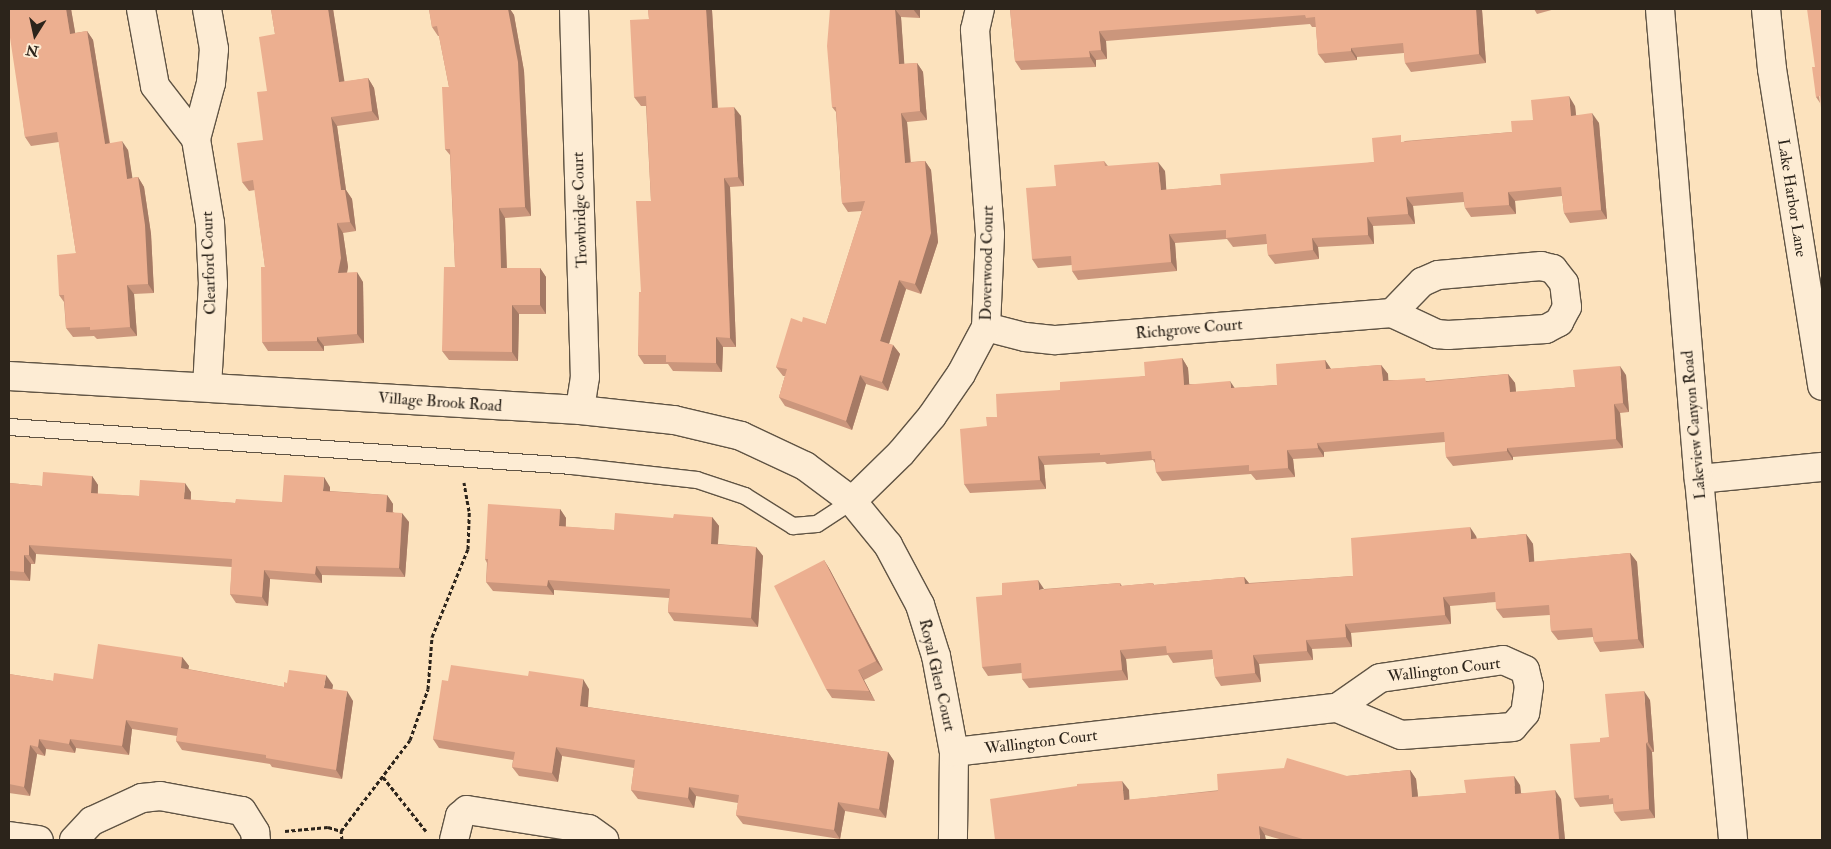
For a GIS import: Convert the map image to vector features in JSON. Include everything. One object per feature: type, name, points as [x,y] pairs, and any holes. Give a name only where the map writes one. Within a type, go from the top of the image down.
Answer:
[{"type":"street","name":"Clearford Court","points":[[141,9],[155,86],[196,140]]},
{"type":"street","name":"Clearford Court","points":[[207,387],[213,284],[210,223],[196,140],[212,83],[214,49],[208,9]]},
{"type":"street","name":"Trowbridge Court","points":[[574,9],[585,377],[580,410]]},
{"type":"street","name":"Doverwood Court","points":[[852,500],[901,454],[932,416],[961,374],[986,327],[990,234],[975,30],[980,9]]},
{"type":"street","name":"Lakeview Canyon Road","points":[[1660,9],[1699,479],[1734,840]]},
{"type":"street","name":"Lake Harbor Lane","points":[[1766,9],[1772,70],[1811,246],[1822,386]]},
{"type":"street","points":[[1541,266],[1553,269],[1564,283],[1566,307],[1559,322],[1546,329],[1448,335],[1437,334],[1392,312],[1422,282],[1438,275],[1541,266]]},
{"type":"street","name":"Richgrove Court","points":[[986,327],[1025,337],[1056,340],[1392,312]]},
{"type":"street","name":"Village Brook Road","points":[[9,376],[580,410],[674,420],[741,436],[805,466],[852,500]]},
{"type":"street","points":[[1699,479],[1822,468]]},
{"type":"street","name":"Royal Glen Court","points":[[852,500],[888,545],[920,605],[936,656],[954,752],[952,840]]},
{"type":"street","name":"Wallington Court","points":[[954,752],[1337,708],[1380,678],[1503,660],[1524,670],[1529,686],[1526,713],[1513,727],[1401,735],[1337,708]]},
{"type":"street","points":[[74,840],[92,822],[142,798],[160,796],[242,811],[255,836]]},
{"type":"street","points":[[454,838],[460,816],[467,810],[589,830],[604,840]]},
{"type":"street","points":[[9,836],[39,840]]},
{"type":"lane","points":[[9,427],[461,460],[572,466],[697,480],[745,496],[793,526],[817,524],[852,500]]},
{"type":"path","points":[[342,840],[341,831],[410,740],[428,689],[432,637],[468,549],[469,511],[461,460]]},
{"type":"path","points":[[383,777],[425,830],[454,838]]},
{"type":"path","points":[[255,836],[328,827],[341,831]]},
{"type":"building","points":[[9,9],[66,9],[70,34],[87,31],[105,144],[122,141],[127,179],[138,177],[145,225],[148,284],[127,285],[130,327],[90,330],[90,327],[66,328],[64,295],[59,295],[57,255],[76,253],[57,132],[25,137],[9,31]]},
{"type":"building","points":[[271,9],[328,9],[339,82],[368,78],[372,111],[331,117],[341,190],[345,190],[350,222],[337,223],[341,258],[338,273],[357,272],[357,334],[317,337],[317,341],[262,342],[261,267],[265,267],[253,180],[242,182],[237,143],[263,140],[257,92],[267,91],[259,37],[275,34]]},
{"type":"building","points":[[429,9],[508,9],[518,62],[525,207],[499,208],[501,268],[540,268],[540,305],[512,305],[512,352],[442,351],[444,267],[455,267],[450,149],[445,149],[442,87],[449,87],[437,26],[432,27]]},
{"type":"building","points":[[648,9],[706,9],[712,108],[734,107],[738,177],[724,178],[730,338],[716,337],[716,363],[666,362],[666,355],[638,355],[639,292],[641,292],[636,201],[651,201],[646,96],[634,97],[630,20],[649,19]]},
{"type":"building","points":[[830,9],[895,9],[899,64],[917,63],[920,111],[901,113],[905,163],[925,161],[931,233],[915,284],[899,280],[880,341],[893,345],[882,382],[860,375],[846,421],[779,397],[787,369],[776,367],[791,318],[802,322],[803,317],[826,324],[865,201],[842,203],[836,107],[832,107],[827,46]]},
{"type":"building","points":[[1010,9],[1476,9],[1479,54],[1405,63],[1403,43],[1351,48],[1351,51],[1318,54],[1315,17],[1306,18],[1305,15],[1099,31],[1101,50],[1089,51],[1090,57],[1015,61]]},
{"type":"building","points":[[1807,9],[1822,9],[1822,120],[1820,96],[1816,97],[1812,67],[1815,67]]},
{"type":"building","points":[[1569,96],[1571,116],[1592,113],[1601,210],[1564,213],[1561,187],[1508,192],[1509,205],[1465,208],[1463,192],[1406,197],[1408,214],[1367,217],[1368,235],[1312,238],[1313,250],[1268,255],[1266,234],[1226,238],[1226,230],[1169,234],[1171,262],[1072,271],[1071,256],[1032,259],[1026,188],[1056,186],[1054,165],[1104,161],[1105,166],[1158,162],[1161,190],[1221,185],[1220,174],[1374,162],[1372,138],[1401,135],[1401,142],[1512,132],[1511,121],[1533,120],[1531,100]]},
{"type":"building","points":[[1182,358],[1184,385],[1230,381],[1231,388],[1277,385],[1276,364],[1325,360],[1326,369],[1381,365],[1383,381],[1425,378],[1426,382],[1508,374],[1510,392],[1575,387],[1573,370],[1620,366],[1623,403],[1614,404],[1616,439],[1507,448],[1507,451],[1446,457],[1444,432],[1317,443],[1318,448],[1287,450],[1288,468],[1249,471],[1249,465],[1156,472],[1155,459],[1152,459],[1151,451],[1100,455],[1100,453],[1038,456],[1040,480],[964,484],[960,429],[987,426],[986,417],[997,417],[996,394],[1060,390],[1060,382],[1145,376],[1144,362]]},
{"type":"building","points":[[43,472],[92,476],[91,493],[139,496],[140,480],[185,483],[184,499],[235,503],[236,499],[282,502],[284,475],[324,477],[323,491],[387,495],[386,512],[402,513],[399,568],[316,566],[315,574],[264,570],[262,597],[230,594],[232,559],[29,545],[29,555],[24,555],[24,572],[9,571],[9,483],[42,486]]},
{"type":"building","points":[[488,504],[560,509],[559,526],[614,530],[615,513],[673,518],[674,514],[712,517],[711,544],[756,547],[751,618],[668,612],[670,589],[548,580],[547,586],[486,582],[488,559],[485,559]]},
{"type":"building","points":[[1470,527],[1471,539],[1526,534],[1529,562],[1630,553],[1638,639],[1594,642],[1592,628],[1551,631],[1549,605],[1496,609],[1495,592],[1443,597],[1445,615],[1345,624],[1346,637],[1306,640],[1307,651],[1253,655],[1255,673],[1215,677],[1212,650],[1167,653],[1166,646],[1120,650],[1122,670],[1022,679],[1021,663],[982,667],[976,597],[1002,595],[1002,583],[1038,580],[1039,590],[1120,583],[1120,586],[1153,583],[1153,585],[1244,577],[1245,584],[1353,576],[1351,538]]},
{"type":"building","points":[[824,560],[876,661],[858,670],[869,691],[826,689],[774,586]]},
{"type":"building","points":[[98,644],[182,657],[181,668],[284,687],[284,682],[287,683],[289,670],[326,675],[324,688],[347,691],[336,770],[266,758],[266,755],[176,741],[178,728],[126,720],[122,746],[70,739],[69,744],[39,739],[38,747],[30,745],[24,787],[9,784],[9,674],[53,681],[54,673],[93,679]]},
{"type":"building","points":[[451,665],[528,676],[529,671],[583,679],[580,706],[888,752],[879,809],[838,802],[834,830],[736,815],[739,795],[689,787],[688,798],[631,790],[635,760],[556,747],[552,773],[512,767],[515,752],[433,739],[442,680],[448,681]]},
{"type":"building","points":[[1644,691],[1648,742],[1646,743],[1649,809],[1614,812],[1613,798],[1609,799],[1609,795],[1574,798],[1570,744],[1600,742],[1600,738],[1609,737],[1605,694]]},
{"type":"building","points":[[1287,758],[1347,776],[1410,770],[1412,797],[1466,793],[1464,780],[1514,776],[1515,794],[1555,790],[1559,840],[1306,840],[1259,826],[1260,840],[995,840],[990,799],[1077,786],[1077,784],[1122,781],[1124,800],[1218,791],[1217,774],[1284,768]]}]
